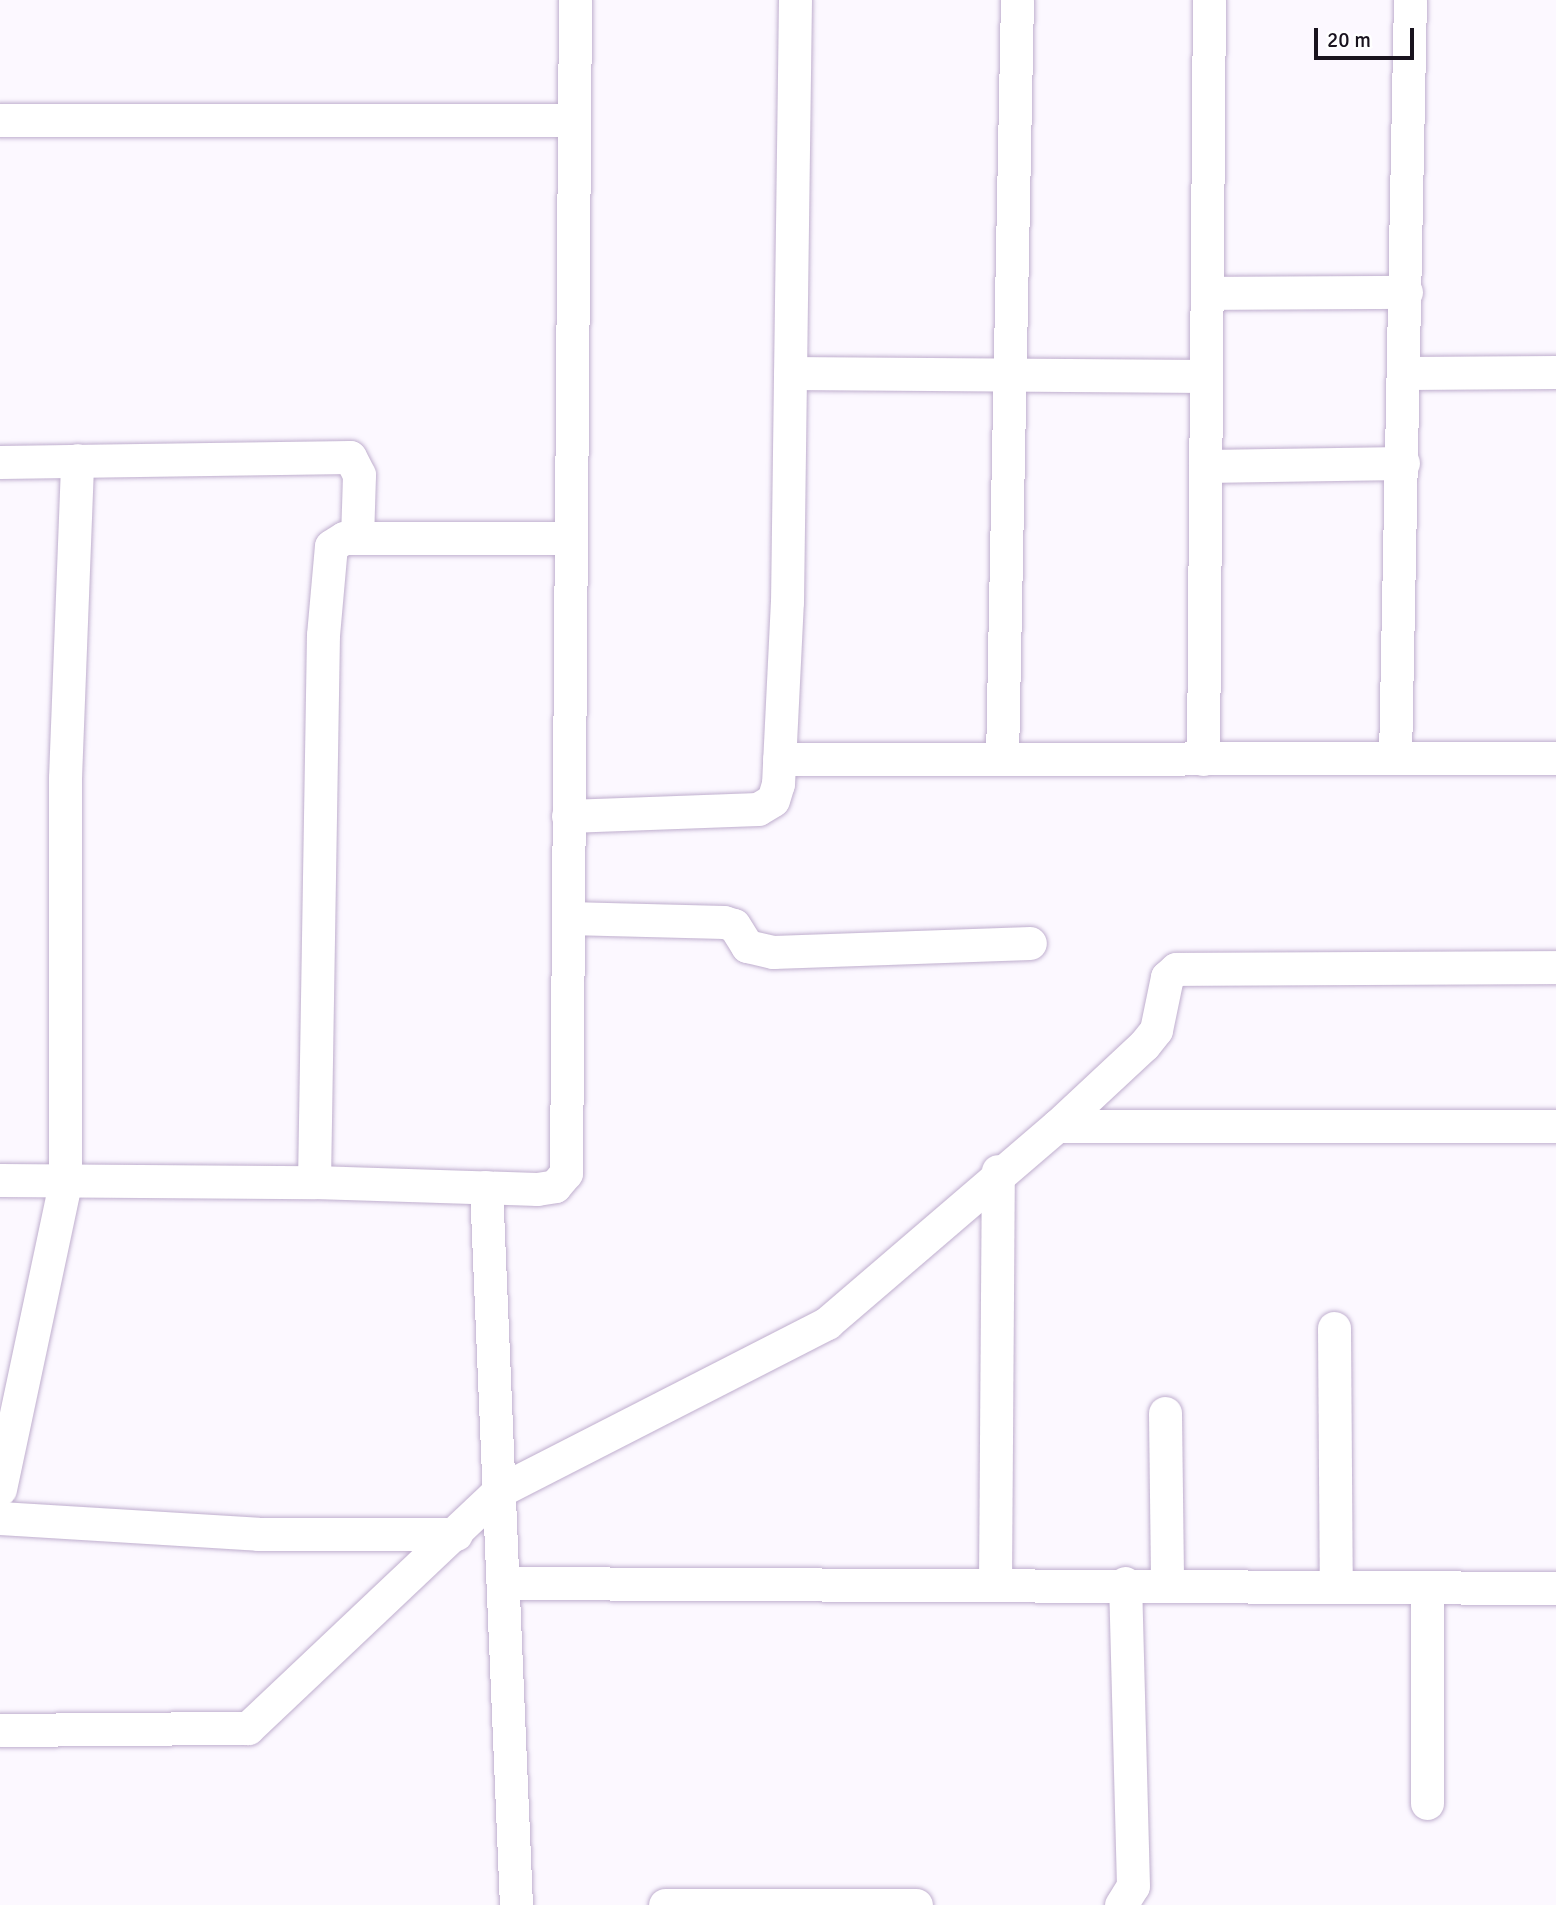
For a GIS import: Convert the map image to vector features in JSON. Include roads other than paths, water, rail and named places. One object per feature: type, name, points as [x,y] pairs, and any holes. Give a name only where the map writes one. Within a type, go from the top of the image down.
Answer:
[{"type":"street","points":[[0,1180],[314,1182],[548,1188],[560,1183],[566,1172],[575,0]]},
{"type":"street","points":[[568,816],[758,809],[773,800],[779,759],[790,373],[795,0]]},
{"type":"street","points":[[1002,759],[1017,0]]},
{"type":"street","points":[[1203,759],[1209,0]]},
{"type":"street","points":[[1395,758],[1406,373],[1410,0]]},
{"type":"street","points":[[0,120],[574,120]]},
{"type":"street","points":[[1207,293],[1406,292]]},
{"type":"street","points":[[1406,373],[1556,372]]},
{"type":"street","points":[[790,373],[1206,376]]},
{"type":"street","points":[[0,462],[350,457],[359,475],[357,537]]},
{"type":"street","points":[[0,1489],[65,1182],[65,778],[77,460]]},
{"type":"street","points":[[1205,466],[1403,463]]},
{"type":"street","points":[[314,1182],[328,559],[337,539],[357,537],[569,538]]},
{"type":"street","points":[[779,759],[1556,758]]},
{"type":"street","points":[[568,918],[724,922],[734,925],[747,946],[773,952],[1030,943]]},
{"type":"street","points":[[0,1730],[248,1728],[499,1491],[827,1323],[998,1171],[1057,1126],[1156,1030],[1167,977],[1176,969],[1556,967]]},
{"type":"street","points":[[1057,1126],[1556,1126]]},
{"type":"street","points":[[995,1583],[998,1171]]},
{"type":"street","points":[[486,1187],[516,1905]]},
{"type":"street","points":[[1334,1328],[1336,1586]]},
{"type":"street","points":[[1165,1413],[1167,1584]]},
{"type":"street","points":[[0,1518],[258,1534],[456,1534]]},
{"type":"street","points":[[503,1583],[1125,1583],[1556,1588]]},
{"type":"street","points":[[1121,1905],[1132,1886],[1125,1583]]},
{"type":"street","points":[[1427,1587],[1427,1803]]},
{"type":"street","points":[[665,1905],[916,1905]]}]
